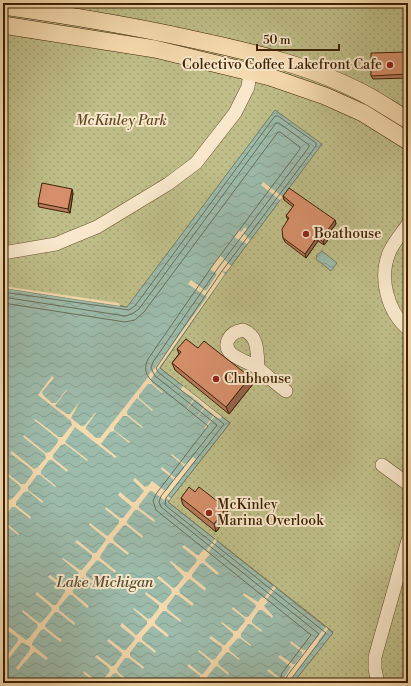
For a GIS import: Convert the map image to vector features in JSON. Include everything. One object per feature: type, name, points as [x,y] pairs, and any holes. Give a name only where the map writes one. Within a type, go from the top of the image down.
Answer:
[{"type":"main road","points":[[3,6],[106,21],[225,46],[280,60],[325,77],[371,97],[408,120]]},
{"type":"main road","points":[[3,25],[155,49],[270,77],[331,99],[363,113],[408,141]]},
{"type":"street","points":[[3,253],[56,244],[97,227],[168,184],[196,163],[231,119],[248,87],[250,72]]},
{"type":"street","points":[[408,224],[389,252],[385,265],[387,297],[392,307],[408,329]]},
{"type":"street","points":[[258,368],[286,391]]},
{"type":"street","points":[[382,465],[408,484]]},
{"type":"street","points":[[378,683],[374,669],[375,657],[408,540]]},
{"type":"green space","name":"McKinley Park","points":[[3,3],[408,3],[408,683],[293,683],[333,632],[168,502],[230,423],[160,368],[225,274],[322,143],[127,307],[3,288]]},
{"type":"water","name":"Lake Michigan","points":[[275,110],[322,144],[225,274],[160,368],[230,423],[168,502],[333,633],[293,683],[3,683],[3,288],[127,307]]},
{"type":"water","points":[[322,251],[337,263],[331,271],[316,259],[316,256]]},
{"type":"pier","points":[[263,182],[283,197],[280,200],[261,185]]},
{"type":"pier","points":[[245,227],[247,229],[244,234],[250,240],[247,244],[234,237],[239,230],[241,232]]},
{"type":"pier","points":[[220,255],[231,266],[226,272],[220,270],[225,274],[151,379],[152,383],[163,392],[162,393],[151,384],[148,384],[139,395],[139,398],[153,410],[152,411],[137,398],[127,411],[127,414],[143,427],[142,428],[127,416],[123,416],[114,427],[114,430],[130,442],[129,443],[114,431],[110,432],[101,444],[117,457],[115,458],[75,427],[65,442],[88,460],[87,461],[65,444],[61,445],[53,455],[53,458],[68,470],[67,472],[52,460],[49,460],[41,471],[41,474],[56,486],[55,487],[40,475],[37,475],[28,487],[28,490],[43,501],[42,503],[28,491],[24,492],[16,502],[16,505],[31,517],[30,519],[15,507],[12,507],[3,518],[3,511],[8,505],[8,502],[3,498],[3,496],[9,500],[12,499],[21,489],[20,486],[3,472],[3,470],[21,484],[25,484],[33,473],[32,470],[10,453],[12,451],[34,469],[37,468],[46,458],[45,454],[23,437],[24,435],[46,453],[50,452],[58,442],[58,439],[34,420],[35,419],[59,437],[62,437],[72,425],[71,421],[38,395],[52,376],[54,378],[42,392],[43,395],[52,403],[56,403],[67,390],[55,406],[67,414],[70,414],[80,401],[71,418],[81,426],[84,426],[96,413],[86,429],[96,438],[100,438],[149,376],[148,375],[207,297],[188,284],[191,280],[206,291],[217,274],[210,269]]},
{"type":"pier","points":[[3,286],[119,303],[120,306],[3,288]]},
{"type":"pier","points":[[183,386],[222,417],[220,419],[215,416],[205,429],[204,428],[214,415],[205,408],[194,421],[204,407],[195,399],[184,413],[194,398],[180,390]]},
{"type":"pier","points":[[172,454],[184,464],[193,457],[196,459],[168,496],[171,499],[169,500],[166,498],[164,500],[150,491],[139,505],[139,508],[155,520],[154,522],[138,510],[135,510],[127,523],[143,536],[142,538],[126,525],[123,526],[113,538],[114,541],[129,553],[128,555],[112,543],[109,543],[100,556],[100,558],[116,571],[115,573],[98,560],[96,561],[86,573],[86,576],[103,588],[101,590],[85,578],[82,578],[73,590],[73,593],[89,606],[87,608],[72,595],[69,595],[59,607],[59,610],[75,623],[74,625],[58,612],[55,612],[45,625],[46,628],[62,640],[60,642],[44,629],[41,630],[32,645],[48,658],[46,660],[35,652],[18,670],[16,668],[30,650],[30,647],[24,643],[21,643],[7,661],[4,659],[18,641],[18,638],[7,630],[9,627],[26,640],[28,639],[38,627],[37,624],[22,612],[23,610],[39,623],[42,622],[52,610],[51,607],[35,594],[37,592],[53,605],[56,605],[65,592],[65,590],[48,577],[50,575],[66,587],[69,587],[79,575],[78,572],[62,559],[63,558],[82,570],[92,558],[92,555],[75,542],[77,540],[93,553],[96,553],[106,540],[89,525],[90,523],[107,536],[109,535],[119,523],[119,520],[105,509],[106,507],[120,518],[123,518],[132,507],[118,495],[120,492],[132,502],[135,502],[144,491],[133,480],[135,478],[145,487],[152,481],[164,490],[167,490],[173,479],[161,469],[162,467],[174,477],[177,477],[184,468],[183,465],[171,455]]},
{"type":"pier","points":[[3,518],[4,521],[19,534],[18,535],[3,523]]},
{"type":"pier","points":[[215,539],[217,541],[208,552],[210,554],[205,560],[219,573],[217,575],[203,563],[200,564],[192,577],[206,588],[205,591],[190,579],[179,590],[180,593],[194,604],[192,606],[178,595],[175,595],[167,606],[167,609],[181,620],[180,622],[166,611],[163,611],[155,621],[155,624],[169,635],[167,637],[153,626],[142,637],[142,640],[156,651],[155,653],[141,642],[138,642],[130,653],[130,656],[144,667],[143,669],[129,658],[125,658],[117,669],[118,672],[131,683],[128,683],[116,673],[113,674],[106,683],[96,683],[83,673],[84,671],[98,682],[101,682],[110,671],[109,668],[95,657],[97,655],[111,666],[114,666],[122,655],[122,653],[107,641],[109,639],[123,650],[126,650],[135,639],[120,626],[122,623],[136,635],[147,624],[147,621],[133,609],[134,608],[148,619],[151,618],[159,608],[159,605],[145,594],[146,592],[161,603],[163,603],[172,593],[171,589],[157,578],[159,576],[173,588],[176,587],[184,577],[170,562],[171,561],[185,572],[188,572],[197,561],[196,558],[182,547],[184,545],[199,555],[204,549],[206,551]]},
{"type":"pier","points":[[274,586],[276,588],[266,600],[268,601],[264,606],[273,616],[272,618],[262,610],[259,610],[252,620],[252,623],[262,630],[261,632],[251,624],[248,624],[241,634],[241,637],[251,645],[250,646],[240,638],[237,639],[229,648],[230,651],[240,659],[239,660],[228,652],[218,662],[219,665],[229,673],[228,675],[217,666],[207,677],[212,683],[206,681],[196,683],[200,676],[187,666],[189,664],[203,674],[211,664],[210,661],[198,651],[199,650],[212,660],[215,659],[222,650],[222,647],[209,638],[211,636],[225,645],[233,636],[233,633],[221,623],[222,622],[234,631],[237,631],[245,621],[244,618],[232,609],[233,607],[245,617],[248,617],[256,607],[255,604],[243,595],[244,593],[258,602],[262,597],[264,598]]},
{"type":"pier","points":[[326,627],[328,629],[288,683],[280,683],[280,680],[267,671],[269,669],[281,679],[284,678],[291,667],[278,657],[280,655],[295,664],[302,655],[302,652],[290,643],[291,641],[303,650],[306,650]]},
{"type":"building","name":"Colectivo Coffee Lakefront Cafe","points":[[408,52],[408,74],[371,76],[371,53]]},
{"type":"building","points":[[42,183],[72,189],[68,209],[38,203]]},
{"type":"building","points":[[289,188],[335,220],[327,231],[329,232],[323,242],[317,237],[305,254],[283,238],[282,229],[289,218],[286,216],[294,205],[283,196]]},
{"type":"building","name":"Clubhouse","points":[[186,339],[198,348],[204,341],[250,377],[226,407],[172,363],[181,352],[177,349]]},
{"type":"building","name":"McKinley Marina Overlook","points":[[189,487],[195,492],[199,487],[226,508],[214,524],[181,498]]},
{"type":"place","name":"Colectivo Coffee Lakefront Cafe","points":[[390,65]]},
{"type":"place","name":"Boathouse","points":[[306,234]]},
{"type":"place","name":"Clubhouse","points":[[216,379]]},
{"type":"place","name":"McKinley Marina Overlook","points":[[209,513]]}]
